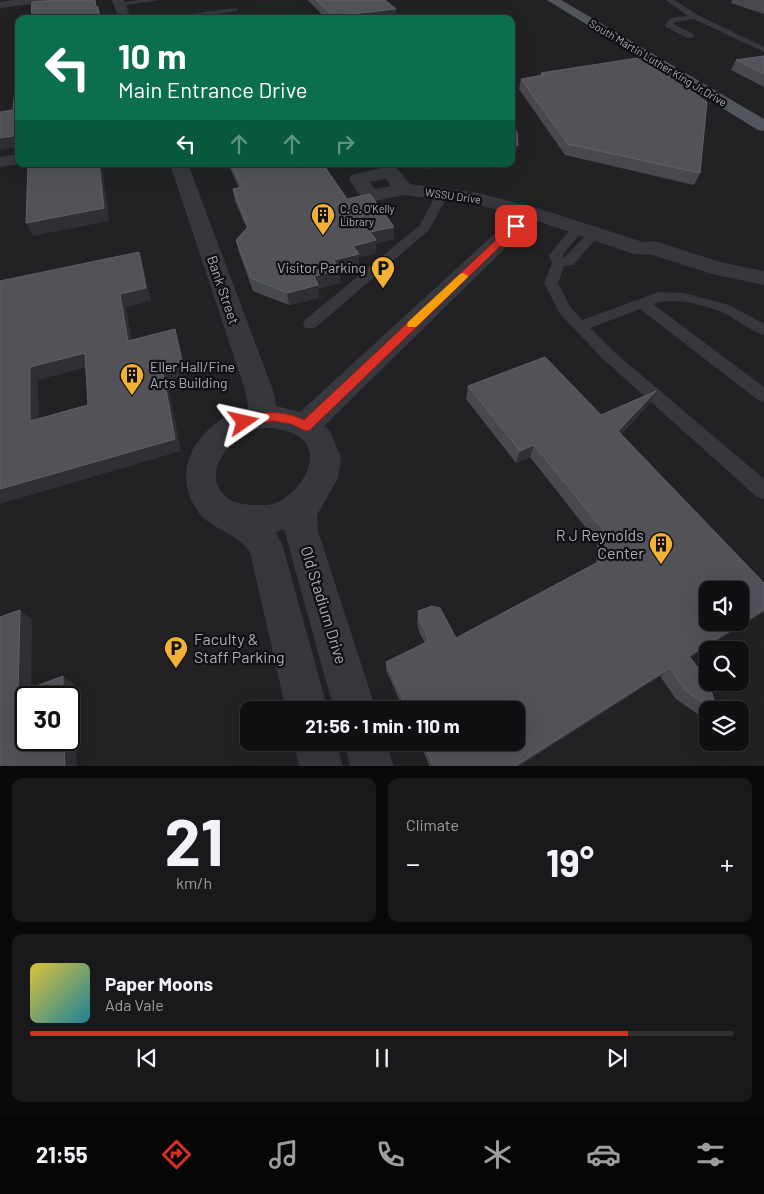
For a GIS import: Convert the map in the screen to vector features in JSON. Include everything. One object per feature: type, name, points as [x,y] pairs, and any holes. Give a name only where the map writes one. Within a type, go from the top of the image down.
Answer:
[{"type":"main road","name":"South Martin Luther King Jr Drive","points":[[552,0],[658,61],[764,126]]},
{"type":"main road","name":"South Martin Luther King Jr Drive","points":[[569,0],[732,90]]},
{"type":"street","points":[[0,5],[41,0]]},
{"type":"street","points":[[119,2],[124,15]]},
{"type":"street","points":[[0,162],[15,160]]},
{"type":"street","name":"Bank Street","points":[[180,167],[260,393],[264,417]]},
{"type":"street","name":"WSSU Drive","points":[[404,189],[444,193],[498,203],[642,248],[648,256],[690,266]]},
{"type":"street","points":[[306,426],[530,212]]},
{"type":"street","points":[[690,266],[764,278]]},
{"type":"street","points":[[690,266],[721,283],[764,292]]},
{"type":"street","name":"Old Stadium Drive","points":[[230,516],[249,521],[270,520],[290,513],[314,494],[324,476],[326,458],[321,442],[306,426],[284,418],[264,417],[244,422],[226,431],[212,445],[204,460],[201,477],[204,493],[214,506],[230,516],[253,530],[264,542],[305,701]]},
{"type":"street","name":"Old Stadium Drive","points":[[307,501],[300,514],[301,531],[352,701]]},
{"type":"street","points":[[317,751],[321,766]]},
{"type":"street","points":[[368,751],[372,766]]},
{"type":"lane","points":[[119,2],[156,0]]},
{"type":"lane","points":[[669,0],[695,17],[764,50]]},
{"type":"lane","points":[[191,15],[234,10]]},
{"type":"lane","points":[[690,36],[669,25],[673,20],[695,17]]},
{"type":"lane","points":[[748,42],[764,39]]},
{"type":"lane","points":[[310,324],[425,227],[444,193]]},
{"type":"lane","points":[[586,230],[568,262],[559,263],[551,284],[565,311],[608,355],[764,491]]},
{"type":"lane","points":[[580,326],[659,297],[684,298],[724,308],[764,330]]},
{"type":"lane","points":[[642,303],[764,396]]},
{"type":"shaded area","points":[[0,0],[764,0],[764,766],[0,766]]},
{"type":"shaded area","points":[[293,1],[299,8],[259,12],[254,5]]},
{"type":"shaded area","points":[[306,8],[312,15],[255,15]]},
{"type":"building","points":[[95,0],[99,15],[31,15],[32,2]]},
{"type":"building","points":[[316,0],[385,0],[396,9],[342,15],[332,15]]},
{"type":"building","points":[[764,56],[764,74],[736,60]]},
{"type":"building","points":[[644,57],[707,102],[700,173],[568,144],[521,79],[544,75],[541,73]]},
{"type":"building","points":[[15,89],[15,136],[0,138],[0,112],[13,110]]},
{"type":"building","points":[[515,130],[517,132],[518,145],[515,145]]},
{"type":"building","points":[[28,167],[99,167],[104,208],[26,223]]},
{"type":"building","name":"C. G. O'Kelly Library","points":[[232,167],[325,167],[347,199],[370,194],[394,227],[370,232],[376,240],[353,246],[359,254],[334,260],[339,270],[314,276],[318,285],[287,293],[251,278],[236,240],[248,227],[233,189],[242,187]]},
{"type":"building","name":"Eller Hall/Fine Arts Building","points":[[139,252],[146,288],[120,294],[128,341],[175,329],[182,362],[162,368],[175,439],[0,489],[0,281]],"holes":[[[85,353],[88,405],[30,421],[30,367]]]},
{"type":"building","name":"R J Reynolds Center","points":[[545,357],[601,415],[656,391],[618,431],[764,583],[764,610],[749,619],[749,581],[699,581],[699,631],[730,631],[713,641],[699,641],[699,650],[689,656],[699,669],[699,691],[711,691],[715,701],[700,701],[686,691],[670,668],[516,766],[434,766],[427,751],[525,751],[525,701],[404,701],[386,662],[429,641],[418,611],[432,606],[440,608],[456,638],[602,560],[604,531],[534,445],[520,451],[468,386]]},
{"type":"building","points":[[20,610],[18,686],[15,686],[15,751],[64,751],[65,766],[0,766],[0,617]]},
{"type":"building","points":[[63,676],[63,686],[37,686]]},
{"type":"slow traffic","points":[[412,325],[463,276]]},
{"type":"place","name":"C. G. O'Kelly Library","points":[[323,236]]},
{"type":"place","name":"Visitor Parking","points":[[383,289]]},
{"type":"place","name":"Eller Hall/Fine Arts Building","points":[[132,396]]},
{"type":"place","name":"R J Reynolds Center","points":[[661,565]]},
{"type":"place","name":"Faculty & Staff Parking","points":[[176,669]]},
{"type":"route","points":[[244,422],[264,417],[274,417],[293,420],[306,426],[516,226]]}]
